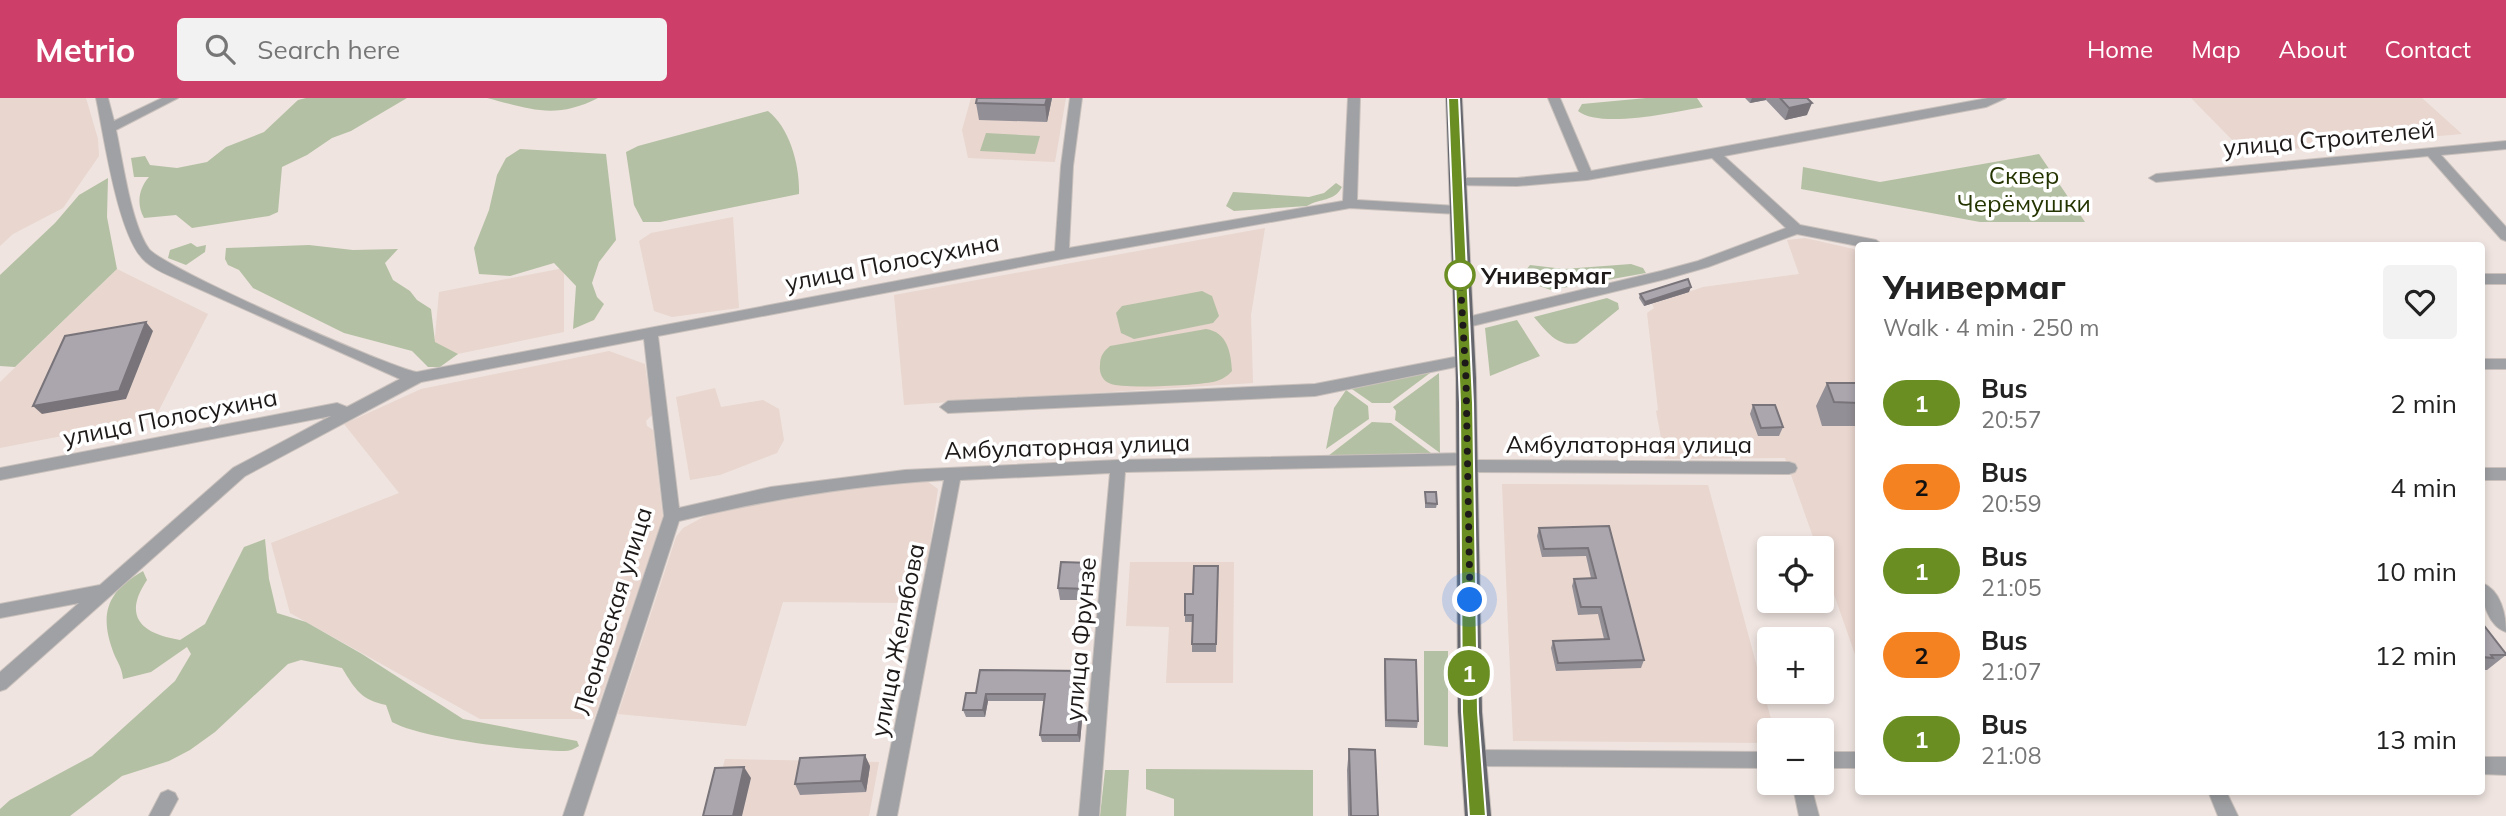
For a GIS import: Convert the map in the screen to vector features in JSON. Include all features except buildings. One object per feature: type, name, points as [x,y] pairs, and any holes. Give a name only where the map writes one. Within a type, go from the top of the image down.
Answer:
[{"type":"main road","points":[[1454,98],[1468,463],[1469,678],[1472,758],[1478,816]]},
{"type":"street","points":[[102,98],[131,226],[136,239],[151,259],[364,359],[403,375],[417,377]]},
{"type":"street","points":[[108,129],[172,98]]},
{"type":"street","points":[[1062,254],[1067,166],[1076,98]]},
{"type":"street","points":[[1350,204],[1354,98]]},
{"type":"street","points":[[1554,98],[1587,176]]},
{"type":"street","points":[[1456,182],[1517,182],[1587,176],[1986,103],[2000,98]]},
{"type":"street","name":"улица Строителей","points":[[2157,178],[2506,145]]},
{"type":"street","points":[[2431,152],[2506,236]]},
{"type":"street","points":[[1715,154],[1727,168],[1796,229],[1861,242]]},
{"type":"street","name":"улица Полосухина","points":[[0,683],[239,472],[417,377],[1062,254],[1350,204],[1457,210]]},
{"type":"street","points":[[1464,323],[1661,276],[1703,264],[1796,229]]},
{"type":"street","points":[[2485,279],[2506,279]]},
{"type":"street","name":"Леоновская улица","points":[[573,816],[672,516],[650,333]]},
{"type":"street","points":[[948,407],[1315,390],[1465,360]]},
{"type":"street","points":[[2485,364],[2506,364]]},
{"type":"street","name":"улица Полосухина","points":[[0,474],[337,409],[347,414]]},
{"type":"street","name":"Амбулаторная улица","points":[[672,516],[771,493],[905,476],[953,473],[1118,466],[1468,463],[1789,468]]},
{"type":"street","name":"улица Фрунзе","points":[[1089,816],[1118,466]]},
{"type":"street","name":"улица Желябова","points":[[887,816],[953,473]]},
{"type":"street","points":[[2485,474],[2506,474]]},
{"type":"street","points":[[0,611],[105,590]]},
{"type":"street","points":[[2485,594],[2506,625]]},
{"type":"street","points":[[1472,758],[1757,760]]},
{"type":"street","points":[[1834,760],[1855,760]]},
{"type":"street","points":[[2485,766],[2506,766]]},
{"type":"street","points":[[1804,795],[1809,816]]},
{"type":"street","points":[[2219,795],[2228,816]]},
{"type":"shaded area","points":[[0,98],[86,98],[98,139],[99,156],[63,208],[13,234],[0,246]]},
{"type":"shaded area","points":[[971,98],[1066,98],[1055,162],[968,158],[962,130]]},
{"type":"shaded area","points":[[2191,98],[2422,98],[2462,134],[2245,153]]},
{"type":"shaded area","points":[[733,217],[739,308],[672,317],[654,311],[639,241],[651,233]]},
{"type":"shaded area","points":[[1265,228],[1251,315],[1253,383],[904,405],[894,295]]},
{"type":"shaded area","points":[[1805,238],[1855,249],[1855,654],[1834,594],[1834,536],[1813,536],[1785,458],[1665,459],[1656,411],[1647,313],[1654,308],[1652,304],[1703,287],[1799,274],[1787,240]]},
{"type":"shaded area","points":[[564,268],[564,332],[433,359],[439,292]]},
{"type":"shaded area","points":[[117,269],[208,314],[155,418],[0,448],[0,382]]},
{"type":"shaded area","points":[[609,351],[645,364],[652,415],[646,421],[647,426],[653,430],[663,518],[594,719],[480,719],[290,613],[271,543],[399,493],[344,424],[421,389]]},
{"type":"shaded area","points":[[715,388],[721,407],[763,400],[779,409],[784,440],[777,453],[720,475],[690,480],[676,397]]},
{"type":"shaded area","points":[[927,481],[938,489],[927,566],[922,566],[913,603],[783,602],[746,726],[618,714],[676,537],[683,528],[707,515],[781,496]]},
{"type":"shaded area","points":[[1502,484],[1708,485],[1757,667],[1757,704],[1767,704],[1771,718],[1757,718],[1757,743],[1513,741]]},
{"type":"shaded area","points":[[1130,562],[1234,562],[1233,683],[1166,683],[1169,627],[1126,626]]},
{"type":"shaded area","points":[[725,759],[879,762],[869,816],[710,816]]},
{"type":"green space","points":[[407,98],[282,167],[278,212],[269,216],[192,228],[176,215],[144,218],[140,196],[149,177],[134,177],[131,158],[145,156],[150,165],[177,168],[207,162],[226,147],[264,132],[298,100]]},
{"type":"green space","points":[[487,98],[598,98],[583,105],[555,111],[530,109]]},
{"type":"green space","points":[[1646,98],[1697,98],[1703,107],[1620,119],[1603,119],[1578,111],[1582,104]]},
{"type":"green space","points":[[768,111],[788,137],[798,172],[799,194],[660,222],[643,222],[634,205],[626,152],[638,146]]},
{"type":"green space","points":[[986,133],[1040,136],[1035,154],[980,151]]},
{"type":"green space","points":[[520,149],[606,154],[616,240],[599,262],[592,283],[597,297],[604,304],[594,320],[573,329],[576,286],[554,263],[510,276],[479,274],[474,248],[489,210],[497,175],[506,158]]},
{"type":"green space","name":"Сквер Черёмушки","points":[[2039,154],[2085,222],[1980,222],[1801,189],[1803,167],[1880,182]]},
{"type":"green space","points":[[108,178],[107,217],[117,269],[15,367],[0,366],[0,275],[55,223],[79,195]]},
{"type":"green space","points":[[1336,183],[1342,187],[1339,192],[1307,206],[1234,211],[1226,206],[1233,192],[1309,197],[1324,193]]},
{"type":"green space","points":[[191,243],[197,247],[206,245],[205,252],[186,265],[168,258],[170,250]]},
{"type":"green space","points":[[309,245],[353,250],[398,249],[385,263],[393,280],[431,309],[435,342],[458,354],[440,367],[428,367],[412,351],[344,333],[253,288],[239,270],[228,265],[225,259],[226,248]]},
{"type":"green space","points":[[1631,264],[1643,268],[1646,273],[1551,290],[1533,284],[1526,270],[1530,265],[1564,269]]},
{"type":"green space","points":[[1202,291],[1212,296],[1219,316],[1213,323],[1134,339],[1121,333],[1116,313],[1122,306]]},
{"type":"green space","points":[[1607,298],[1618,303],[1619,309],[1577,343],[1558,340],[1534,317]]},
{"type":"green space","points":[[1517,320],[1540,356],[1490,376],[1485,328]]},
{"type":"green space","points":[[1206,329],[1219,334],[1229,350],[1232,371],[1221,379],[1192,384],[1128,386],[1109,383],[1102,376],[1101,359],[1110,346]]},
{"type":"green space","points":[[1434,370],[1390,403],[1372,403],[1349,387]]},
{"type":"green space","points":[[1439,373],[1440,453],[1395,420],[1396,411],[1393,407]]},
{"type":"green space","points":[[1346,390],[1368,406],[1369,419],[1326,449],[1334,408]]},
{"type":"green space","points":[[1372,422],[1391,423],[1431,453],[1328,456]]},
{"type":"green space","points":[[265,539],[269,579],[277,613],[306,622],[362,654],[463,719],[577,741],[579,746],[566,751],[526,749],[450,739],[407,728],[392,722],[386,705],[365,697],[342,668],[301,660],[288,664],[215,732],[190,750],[169,761],[122,776],[70,816],[0,816],[0,809],[10,800],[92,756],[175,681],[191,654],[187,647],[151,672],[123,679],[107,628],[109,606],[121,587],[143,571],[147,580],[136,604],[136,614],[140,622],[155,633],[180,640],[205,624],[244,547]]},
{"type":"green space","points":[[1424,651],[1448,651],[1448,747],[1424,745]]},
{"type":"green space","points":[[1146,769],[1313,770],[1313,816],[1174,816],[1174,799],[1146,789]]},
{"type":"green space","points":[[1105,770],[1129,770],[1126,816],[1100,816]]},
{"type":"bus line","name":"1","points":[[1454,98],[1456,199],[1464,323],[1470,712],[1478,816]]},
{"type":"place","name":"Универмаг","points":[[1460,275]]},
{"type":"route","points":[[1460,275],[1466,378],[1470,600]]}]
